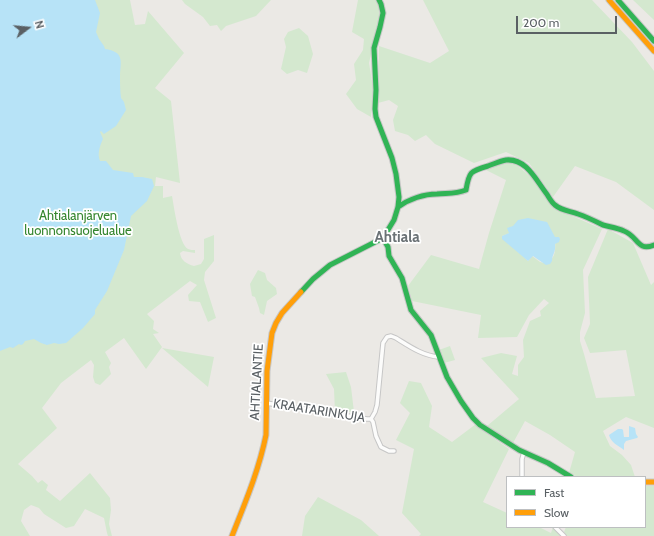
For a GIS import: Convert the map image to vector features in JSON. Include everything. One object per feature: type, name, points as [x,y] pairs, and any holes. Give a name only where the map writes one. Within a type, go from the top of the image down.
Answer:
[{"type":"main road","points":[[379,0],[383,11],[375,45],[374,58],[376,84],[374,110],[394,165],[399,197],[394,220],[383,238],[388,247],[389,256],[401,276],[411,310],[431,335],[447,377],[472,418],[498,437],[569,476]]},
{"type":"main road","points":[[609,0],[654,51]]},
{"type":"main road","points":[[618,0],[654,41]]},
{"type":"main road","points":[[398,207],[405,202],[430,194],[461,193],[466,190],[468,177],[473,171],[509,159],[521,163],[541,186],[553,203],[561,209],[580,214],[607,226],[632,234],[640,246],[645,248],[649,248],[654,245]]},
{"type":"main road","name":"AHTIALANTIE","points":[[232,536],[246,501],[264,445],[266,434],[267,370],[272,333],[276,323],[282,313],[322,271],[330,265],[383,238]]},
{"type":"street","points":[[399,197],[405,202]]},
{"type":"street","name":"KRAATARINKUJA","points":[[371,419],[377,405],[383,343],[387,337],[391,336],[415,350],[439,357]]},
{"type":"street","name":"KRAATARINKUJA","points":[[266,403],[371,419]]},
{"type":"street","name":"KRAATARINKUJA","points":[[371,419],[381,447],[389,451],[394,451]]},
{"type":"street","points":[[522,476],[522,459],[524,452]]},
{"type":"street","points":[[556,528],[564,536]]},
{"type":"green space","name":"Ahtialanjärven luonnonsuojelualue","points":[[0,0],[130,0],[135,25],[145,24],[148,11],[184,53],[155,88],[171,101],[180,183],[156,177],[155,186],[163,186],[163,198],[172,196],[177,225],[182,240],[188,249],[195,250],[195,253],[183,251],[180,253],[185,262],[194,266],[201,264],[204,259],[204,239],[214,235],[214,261],[205,272],[204,280],[216,318],[208,322],[200,302],[189,301],[188,295],[197,285],[190,281],[147,314],[154,321],[153,329],[159,333],[153,334],[162,347],[146,369],[124,338],[105,352],[111,363],[109,367],[111,374],[100,385],[95,383],[93,377],[94,365],[91,360],[61,383],[42,408],[57,428],[18,464],[38,483],[42,480],[48,485],[46,490],[60,501],[90,473],[110,498],[111,510],[109,524],[112,536],[108,536],[104,518],[85,509],[74,526],[66,528],[44,514],[39,508],[31,505],[24,510],[21,521],[30,536],[0,536]]},
{"type":"green space","points":[[182,0],[271,0],[256,16],[226,26],[221,31],[217,25],[210,26],[203,17],[185,4]]},
{"type":"green space","points":[[358,0],[375,0],[378,4],[380,15],[369,63],[373,87],[371,117],[357,109],[346,94],[356,80],[354,64],[363,50],[364,39],[352,32]]},
{"type":"green space","points":[[423,0],[592,0],[632,42],[654,71],[654,210],[616,182],[575,166],[553,197],[529,163],[506,152],[474,163],[435,144],[426,135],[415,141],[408,135],[395,131],[393,120],[398,106],[389,100],[378,103],[379,46],[430,63],[449,51]]},
{"type":"green space","points":[[633,0],[654,0],[654,20]]},
{"type":"green space","points":[[299,28],[308,36],[313,54],[307,73],[298,70],[287,74],[281,69],[286,47],[284,39],[288,32]]},
{"type":"green space","points":[[512,161],[531,177],[554,208],[602,229],[583,270],[585,313],[580,332],[580,341],[596,398],[635,396],[626,350],[590,353],[584,338],[590,324],[588,277],[608,229],[633,243],[651,285],[654,282],[654,428],[626,417],[603,431],[610,446],[622,455],[631,465],[635,476],[576,476],[569,473],[575,452],[550,435],[525,421],[513,443],[487,426],[519,399],[481,358],[501,353],[517,356],[512,374],[518,376],[518,365],[524,357],[523,340],[530,321],[541,316],[540,311],[549,303],[544,299],[529,315],[517,337],[478,338],[481,315],[412,301],[408,286],[431,255],[479,269],[506,180],[482,168]],"holes":[[[510,233],[553,235],[554,255],[551,259],[544,263],[532,256],[528,261],[502,236]]]},
{"type":"green space","points":[[258,270],[265,273],[267,280],[276,288],[277,294],[267,301],[264,315],[260,313],[255,297],[252,296],[250,284]]},
{"type":"green space","points":[[450,346],[455,360],[444,363],[439,350]]},
{"type":"green space","points":[[162,348],[214,357],[208,387]]},
{"type":"green space","points":[[346,372],[351,387],[354,412],[335,412],[334,389],[326,374]]},
{"type":"green space","points":[[409,381],[421,383],[432,406],[429,427],[452,442],[476,424],[509,449],[483,502],[506,513],[506,528],[541,528],[551,533],[554,528],[561,536],[419,536],[421,534],[402,513],[414,449],[396,440],[410,413],[400,403]]},
{"type":"green space","points":[[646,486],[654,486],[654,536],[567,536],[564,532],[566,528],[646,528]]},
{"type":"green space","points":[[318,497],[361,520],[379,536],[302,536],[305,516]]},
{"type":"water","name":"Ahtialanjärven luonnonsuojelualue","points":[[0,0],[95,0],[100,13],[96,32],[105,49],[116,52],[121,61],[121,98],[124,102],[126,110],[116,126],[104,134],[101,131],[100,132],[103,139],[100,147],[99,158],[100,161],[106,161],[113,170],[133,173],[134,177],[152,179],[154,186],[147,201],[131,216],[124,250],[107,291],[95,310],[95,314],[83,328],[66,343],[54,343],[47,345],[34,339],[25,341],[23,344],[19,344],[13,348],[10,347],[0,351]]},
{"type":"water","points":[[528,218],[547,222],[555,237],[559,237],[560,239],[559,242],[555,244],[552,261],[550,264],[546,265],[533,256],[528,261],[502,239],[502,236],[509,233],[507,228],[513,226],[518,220]]},
{"type":"water","points":[[629,426],[635,428],[638,437],[626,441],[624,444],[624,450],[613,442],[609,435],[618,429],[622,429],[624,437],[629,437]]},
{"type":"traffic: fast","points":[[301,292],[313,279],[330,265],[383,238],[394,220],[398,207],[399,197],[396,174],[392,158],[376,117],[375,109],[376,90],[374,48],[383,13],[379,0]]},
{"type":"traffic: fast","points":[[618,0],[654,41]]},
{"type":"traffic: fast","points":[[398,207],[412,199],[422,196],[455,193],[466,190],[471,173],[477,169],[502,161],[513,160],[519,162],[530,171],[552,202],[558,207],[585,216],[603,225],[629,233],[641,245],[648,247],[654,245]]},
{"type":"traffic: fast","points":[[383,238],[388,247],[389,256],[402,278],[411,310],[431,335],[447,377],[473,418],[480,425],[519,450],[548,463],[569,476]]},
{"type":"traffic: slow","points":[[609,0],[654,51]]},
{"type":"traffic: slow","points":[[232,536],[256,474],[266,435],[267,371],[272,333],[282,313],[301,292]]},
{"type":"traffic: slow","points":[[646,482],[654,482]]},
{"type":"district","name":"Ahtiala","points":[[397,238]]}]
